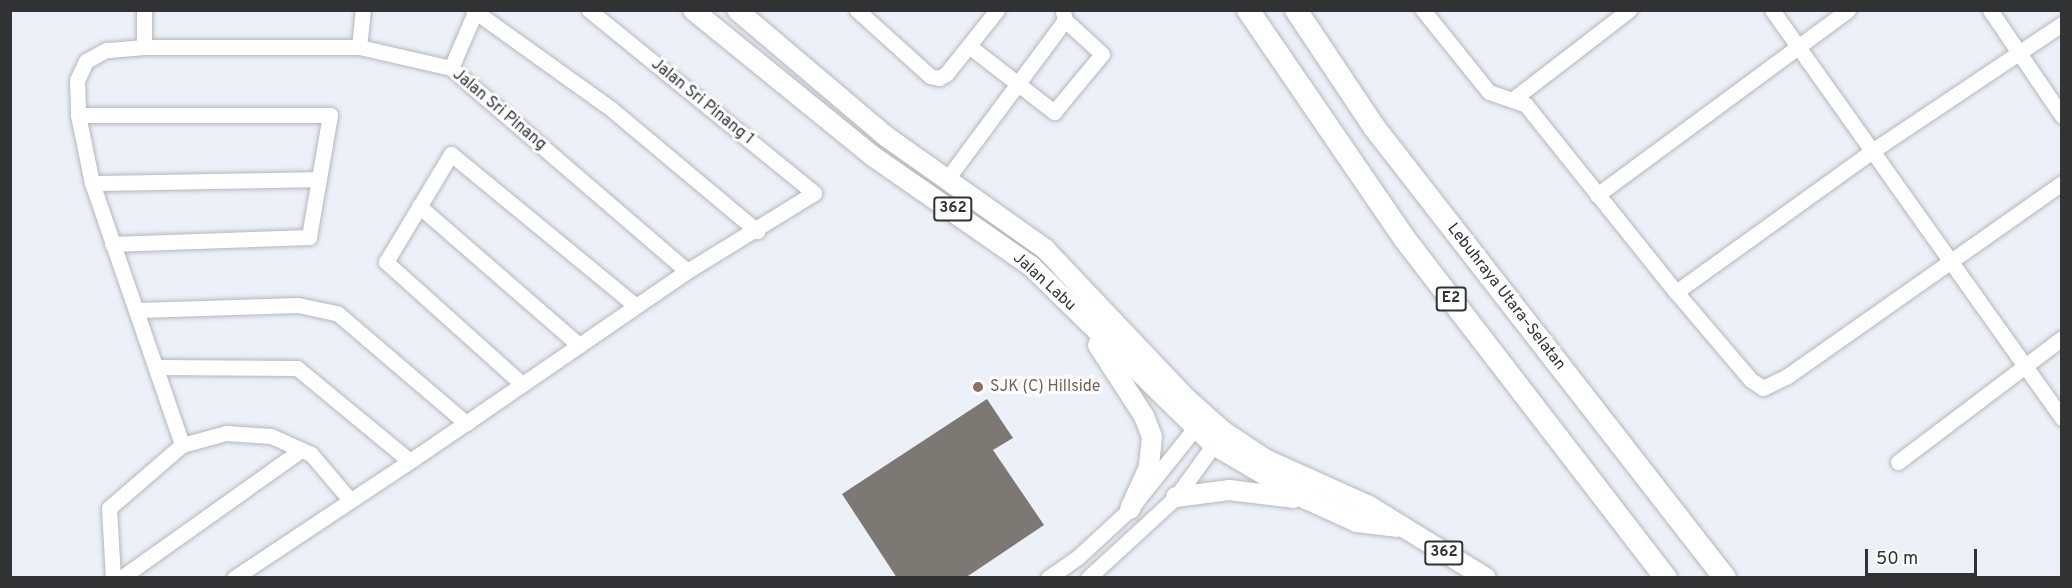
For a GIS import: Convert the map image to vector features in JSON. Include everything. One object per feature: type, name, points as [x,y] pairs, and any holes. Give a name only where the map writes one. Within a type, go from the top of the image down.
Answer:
[{"type":"highway","name":"E2","points":[[1248,10],[1404,238],[1666,578]]},
{"type":"highway","name":"Lebuhraya Utara–Selatan","points":[[1296,10],[1374,127],[1722,574]]},
{"type":"main road","name":"Jalan Labu","points":[[693,10],[874,157],[1031,266],[1077,312],[1219,438],[1306,499],[1357,522],[1402,528]]},
{"type":"main road","name":"Jalan Labu","points":[[737,10],[887,137],[1045,249],[1199,422]]},
{"type":"main road","points":[[1077,312],[1144,416],[1152,437],[1149,466],[1130,508]]},
{"type":"main road","name":"Jalan Labu","points":[[1219,438],[1369,506],[1486,578]]},
{"type":"main road","points":[[1176,497],[1229,490],[1306,499]]},
{"type":"street","points":[[144,10],[144,47]]},
{"type":"street","points":[[359,47],[363,10]]},
{"type":"street","name":"Jalan Sri Pinang 1","points":[[590,10],[814,193],[757,231]]},
{"type":"street","points":[[862,12],[930,76],[946,74],[997,10]]},
{"type":"street","points":[[1512,100],[1629,10]]},
{"type":"street","points":[[1772,10],[2061,418]]},
{"type":"street","points":[[1597,195],[1848,10]]},
{"type":"street","points":[[1990,10],[2061,116]]},
{"type":"street","points":[[234,578],[466,423],[687,271],[757,231],[610,108],[475,11],[451,68]]},
{"type":"street","points":[[1424,11],[1489,92],[1526,105],[1676,292],[1751,380],[1763,388],[1786,377],[2061,183]]},
{"type":"street","points":[[947,179],[1015,82],[1064,15],[1101,50],[1101,58],[1054,112],[1015,82],[969,45]]},
{"type":"street","points":[[1676,292],[1872,151],[2021,54],[2061,24]]},
{"type":"street","name":"Jalan Sri Pinang","points":[[182,445],[139,310],[112,244],[92,183],[78,115],[77,80],[86,61],[106,51],[144,47],[359,47],[451,68],[687,271]]},
{"type":"street","points":[[78,115],[330,115],[309,237],[112,244]]},
{"type":"street","points":[[522,384],[386,261],[451,154],[636,306]]},
{"type":"street","points":[[92,183],[319,179]]},
{"type":"street","points":[[420,206],[579,345]]},
{"type":"street","points":[[139,310],[298,305],[337,312],[466,423]]},
{"type":"street","points":[[1898,462],[2061,338]]},
{"type":"street","points":[[158,367],[297,368],[410,460]]},
{"type":"street","points":[[1048,578],[1077,557],[1130,508],[1199,422]]},
{"type":"street","points":[[113,578],[109,508],[182,445],[226,433],[271,436],[301,450],[330,472],[350,500]]},
{"type":"street","points":[[1088,578],[1176,497],[1219,438]]},
{"type":"street","points":[[121,578],[301,450]]},
{"type":"building","points":[[987,399],[1013,438],[993,450],[1044,525],[965,578],[897,578],[842,494]]},
{"type":"place","name":"SJK (C) Hillside","points":[[978,387]]}]
